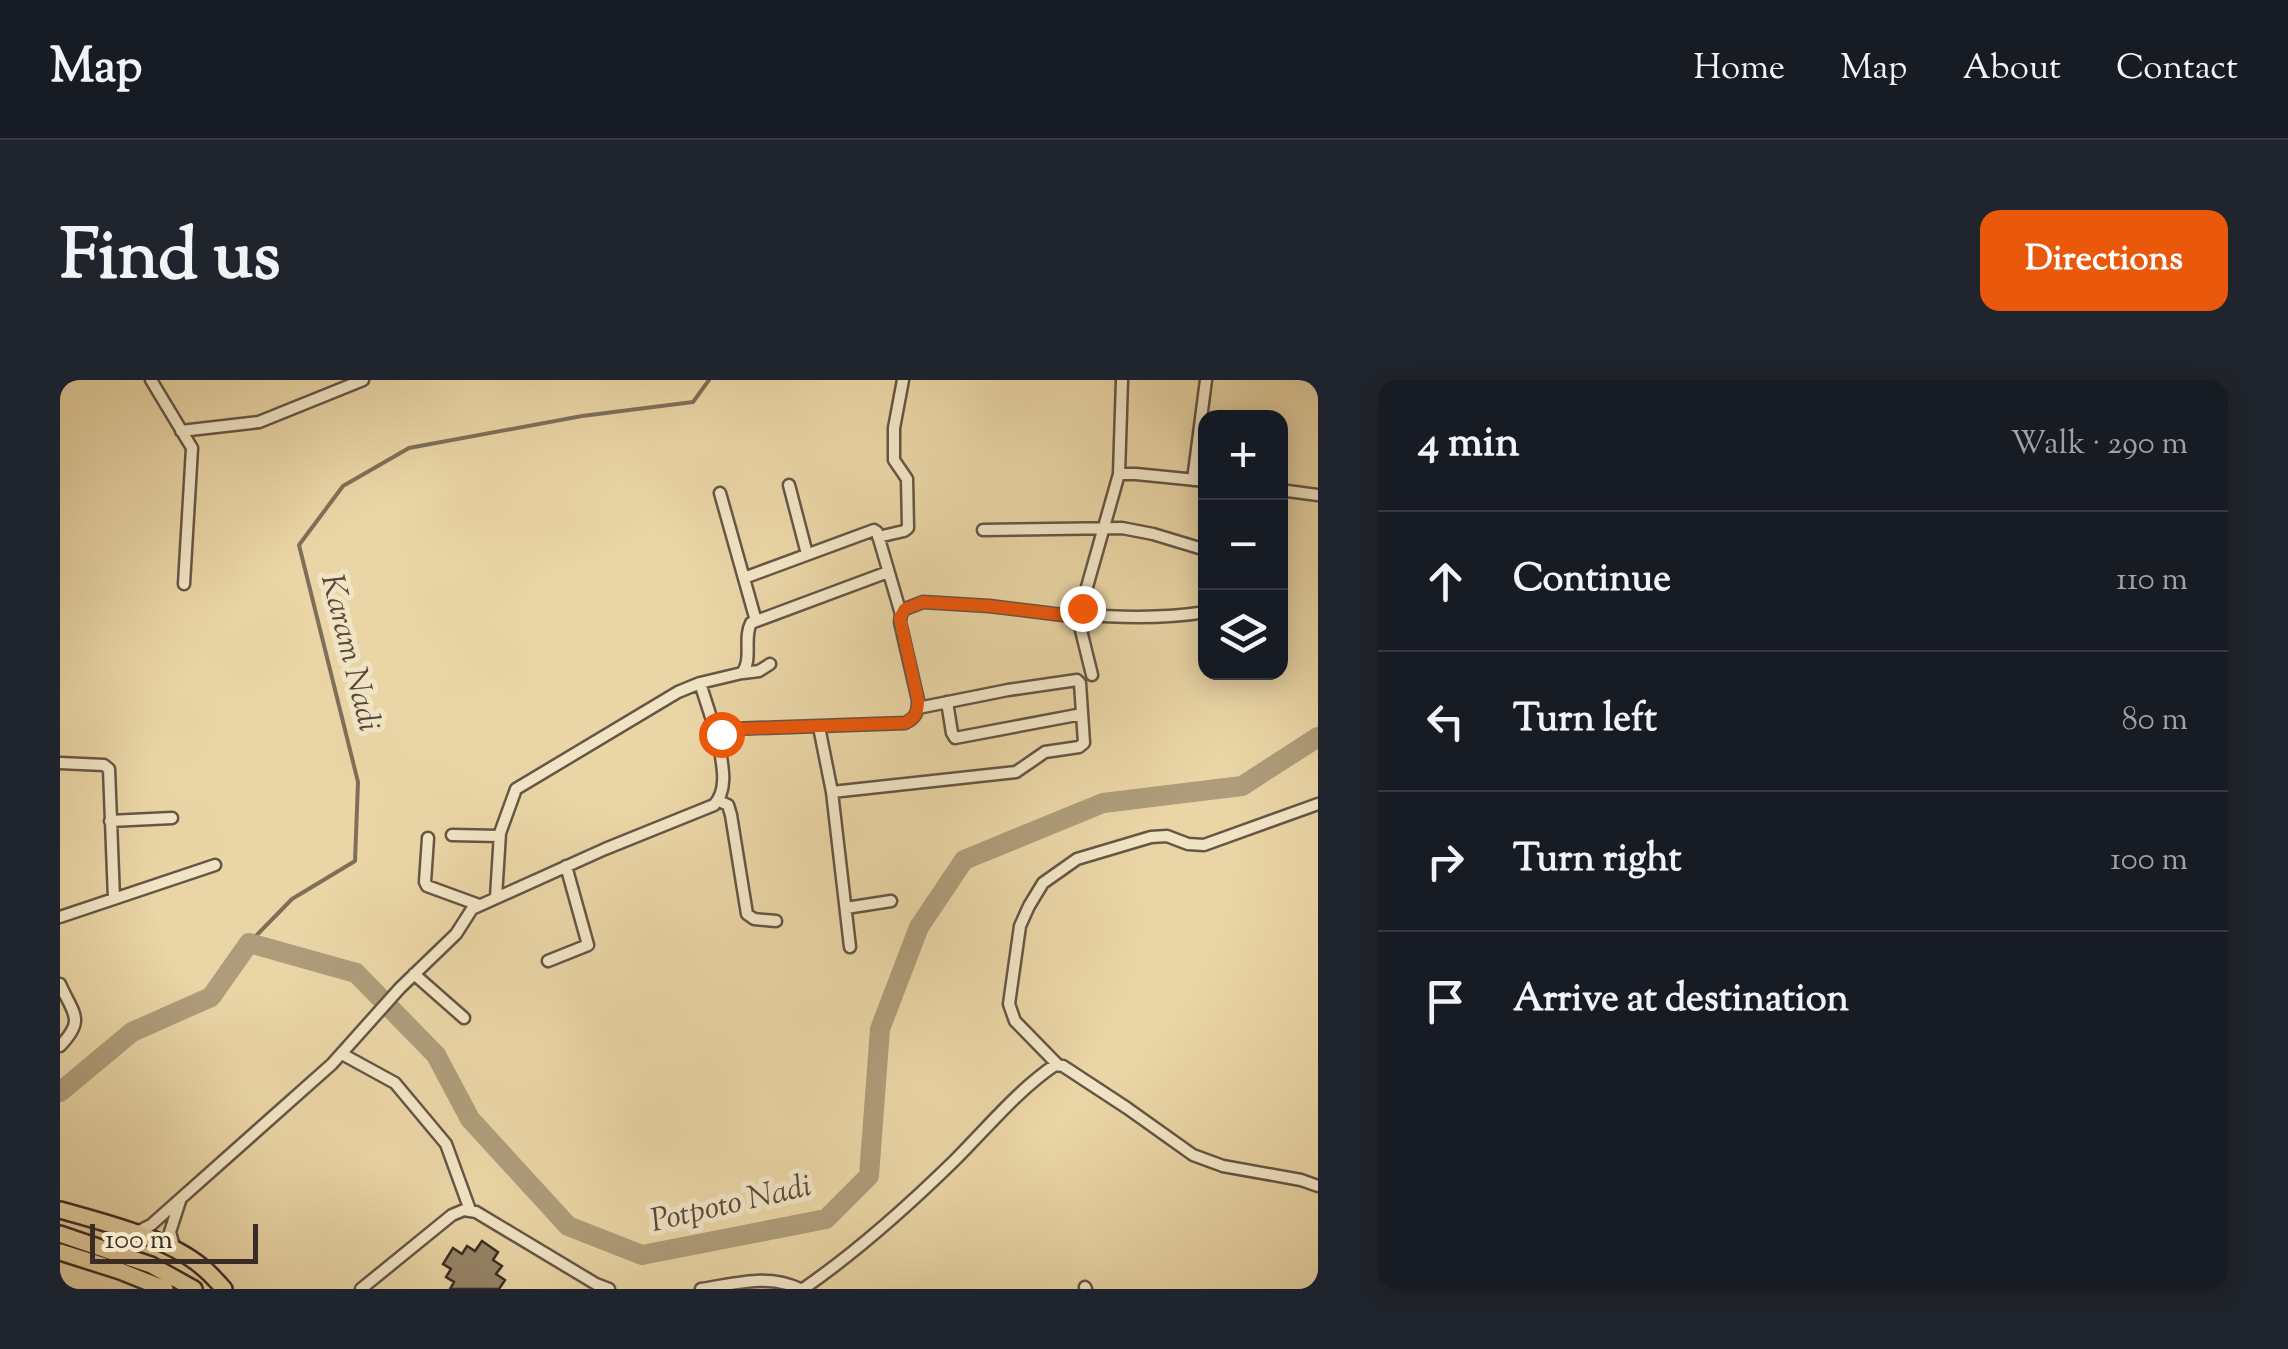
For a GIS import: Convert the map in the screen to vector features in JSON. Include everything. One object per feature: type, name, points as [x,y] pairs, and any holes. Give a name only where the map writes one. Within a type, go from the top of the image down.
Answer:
[{"type":"main road","points":[[60,1210],[125,1229],[175,1250],[201,1266],[224,1289]]},
{"type":"main road","points":[[60,1234],[123,1263],[165,1289]]},
{"type":"main road","points":[[60,1252],[174,1276],[194,1289]]},
{"type":"street","points":[[151,380],[192,452],[184,584]]},
{"type":"street","points":[[180,431],[254,423],[363,380]]},
{"type":"street","points":[[878,537],[908,528],[906,479],[894,460],[894,428],[903,380]]},
{"type":"street","points":[[1077,614],[1082,608],[1119,474],[1122,380]]},
{"type":"street","points":[[1204,410],[1206,380]]},
{"type":"street","points":[[1119,474],[1198,481]]},
{"type":"street","points":[[789,484],[807,554]]},
{"type":"street","points":[[1288,491],[1318,494]]},
{"type":"street","points":[[720,493],[756,620]]},
{"type":"street","points":[[983,530],[1122,528],[1198,548]]},
{"type":"street","points":[[718,739],[732,729],[905,723],[916,715],[918,708],[901,614],[877,532],[871,530],[744,578]]},
{"type":"street","points":[[742,673],[747,666],[748,627],[756,620],[888,572]]},
{"type":"street","points":[[901,614],[923,602],[1072,616],[1169,618],[1198,613]]},
{"type":"street","points":[[1077,614],[1092,675]]},
{"type":"street","points":[[496,896],[499,836],[512,796],[520,786],[678,692],[700,683],[758,671],[770,664]]},
{"type":"street","points":[[832,792],[1016,772],[1045,752],[1084,746],[1084,711],[1080,683],[1075,680],[918,708]]},
{"type":"street","points":[[125,1229],[151,1226],[342,1054],[400,988],[456,934],[469,910],[719,801],[723,786],[718,739],[700,683]]},
{"type":"street","points":[[947,702],[955,738],[1084,711]]},
{"type":"street","points":[[819,727],[832,792],[850,947]]},
{"type":"street","points":[[60,763],[107,766],[114,899]]},
{"type":"street","points":[[719,801],[728,805],[732,815],[747,914],[754,919],[776,921]]},
{"type":"street","points":[[1318,804],[1204,845],[1194,846],[1167,836],[1150,837],[1077,859],[1046,880],[1032,899],[1021,923],[1009,1004],[1015,1020],[1055,1065],[1127,1108],[1193,1156],[1318,1186]]},
{"type":"street","points":[[110,821],[172,818]]},
{"type":"street","points":[[452,835],[499,836]]},
{"type":"street","points":[[428,838],[427,886],[479,905]]},
{"type":"street","points":[[60,918],[215,865]]},
{"type":"street","points":[[548,961],[588,945],[566,866]]},
{"type":"street","points":[[846,908],[891,901]]},
{"type":"street","points":[[414,974],[464,1018]]},
{"type":"street","points":[[60,984],[76,1025],[60,1046]]},
{"type":"street","points":[[342,1054],[394,1083],[446,1144],[470,1210]]},
{"type":"street","points":[[700,1289],[763,1279],[802,1289],[874,1236],[1055,1065]]},
{"type":"street","points":[[175,1250],[170,1232],[181,1200]]},
{"type":"street","points":[[361,1289],[452,1215],[464,1210],[609,1289]]},
{"type":"building","points":[[482,1241],[498,1252],[493,1260],[502,1266],[496,1274],[505,1280],[499,1289],[450,1289],[454,1282],[446,1277],[451,1269],[443,1264],[453,1248],[462,1254],[467,1246],[475,1251]]},
{"type":"waterway","name":"Karam Nadi","points":[[249,943],[292,899],[355,861],[358,782],[299,545],[343,486],[409,448],[582,416],[693,402],[709,380]]},
{"type":"waterway","name":"Potpoto Nadi","points":[[60,1092],[132,1032],[211,997],[249,943],[356,973],[436,1055],[470,1119],[568,1226],[642,1255],[826,1219],[869,1176],[880,1029],[919,927],[964,860],[1103,803],[1242,786],[1318,737]]},
{"type":"route","points":[[721,734],[732,729],[843,727],[911,720],[918,710],[918,700],[900,618],[902,611],[918,603],[1072,616],[1082,608]]}]
